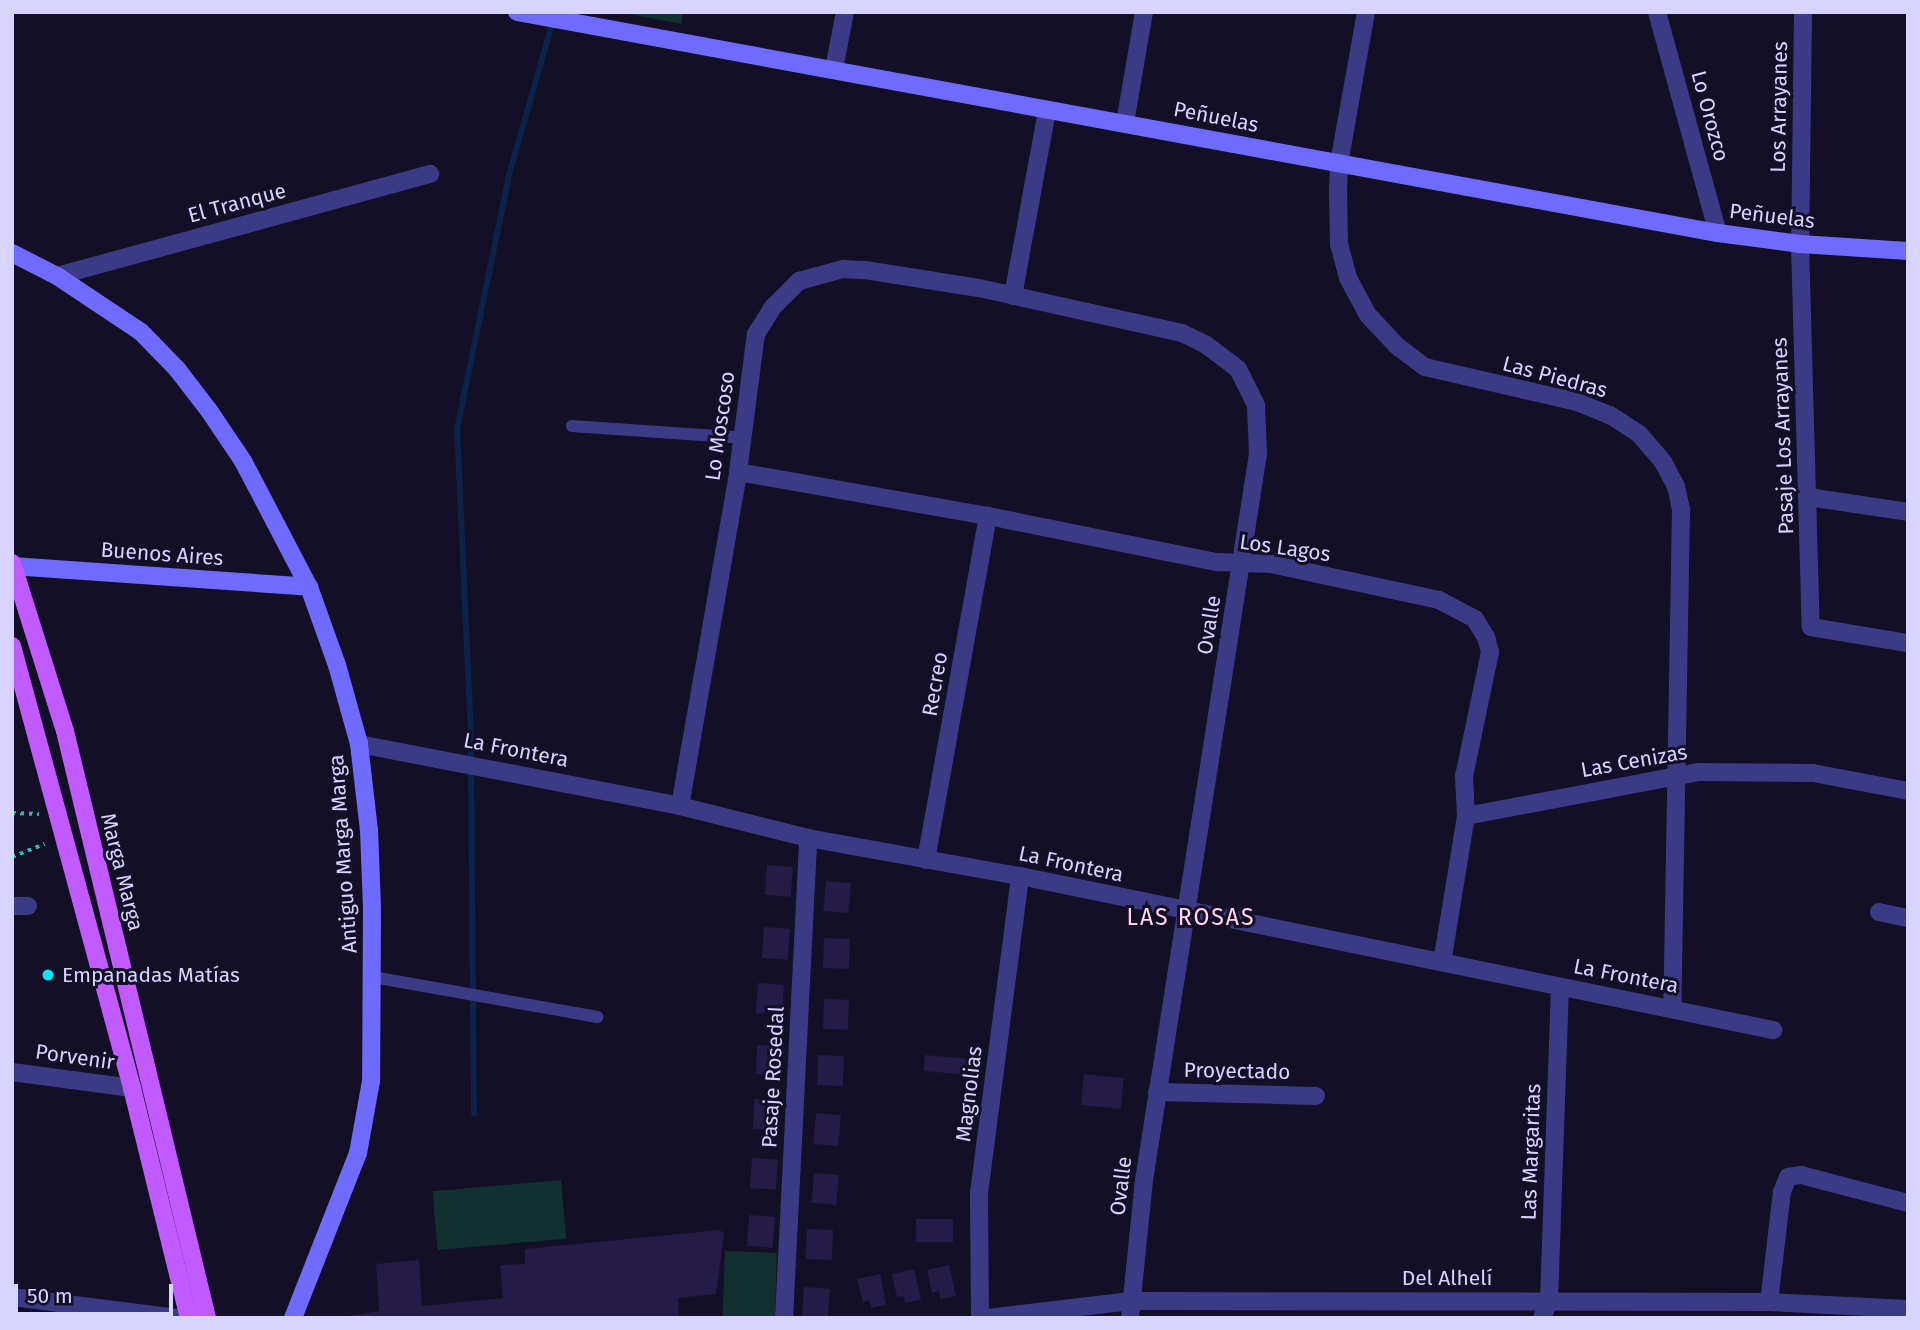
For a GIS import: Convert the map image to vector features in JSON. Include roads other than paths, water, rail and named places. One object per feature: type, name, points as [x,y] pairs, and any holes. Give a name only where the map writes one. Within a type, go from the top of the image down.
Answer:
[{"type":"main road","name":"Marga Marga","points":[[12,565],[65,731],[206,1318]]},
{"type":"main road","points":[[12,646],[132,1088],[189,1318]]},
{"type":"street","points":[[834,69],[845,12]]},
{"type":"street","points":[[1125,123],[1144,12]]},
{"type":"street","name":"Las Piedras","points":[[1366,12],[1339,164],[1339,244],[1348,278],[1368,315],[1397,346],[1425,367],[1577,402],[1610,415],[1639,434],[1663,462],[1676,486],[1681,510],[1672,1008]]},
{"type":"street","name":"Lo Orozco","points":[[1657,12],[1718,233]]},
{"type":"street","name":"Los Arrayanes","points":[[1800,244],[1803,12]]},
{"type":"street","name":"Peñuelas","points":[[525,13],[1718,233],[1800,244],[1908,251]]},
{"type":"street","points":[[1013,296],[1047,110]]},
{"type":"street","name":"El Tranque","points":[[57,276],[429,174]]},
{"type":"street","name":"Pasaje Los Arrayanes","points":[[1800,244],[1811,627],[1908,643]]},
{"type":"street","name":"Antiguo Marga Marga","points":[[12,253],[57,276],[141,332],[177,369],[243,461],[309,587],[337,665],[359,744],[369,830],[373,977],[371,1081],[358,1153],[293,1318]]},
{"type":"street","name":"Lo Moscoso","points":[[680,806],[738,472],[756,334],[773,307],[799,281],[844,269],[865,270],[1013,296]]},
{"type":"street","name":"Ovalle","points":[[1013,296],[1182,333],[1205,344],[1238,369],[1252,396],[1259,432],[1242,562],[1144,1180],[1130,1309]]},
{"type":"street","name":"Los Lagos","points":[[738,472],[988,516],[1217,562],[1271,564],[1439,600],[1475,619],[1486,637],[1490,652],[1464,776],[1466,816],[1442,962]]},
{"type":"street","points":[[1808,497],[1908,512]]},
{"type":"street","name":"Recreo","points":[[926,860],[988,516]]},
{"type":"street","name":"Buenos Aires","points":[[12,565],[309,587]]},
{"type":"street","name":"La Frontera","points":[[359,744],[680,806],[808,838],[1020,876],[1773,1030]]},
{"type":"street","name":"Las Cenizas","points":[[1466,816],[1677,774],[1813,773],[1908,790]]},
{"type":"street","name":"Pasaje Rosedal","points":[[784,1318],[808,838]]},
{"type":"street","name":"Magnolias","points":[[980,1318],[979,1193],[1020,876]]},
{"type":"street","points":[[1879,912],[1908,918]]},
{"type":"street","name":"Las Margaritas","points":[[1545,1310],[1560,987]]},
{"type":"street","name":"Porvenir","points":[[12,1072],[132,1088]]},
{"type":"street","name":"Proyectado","points":[[1157,1092],[1316,1096]]},
{"type":"street","points":[[1769,1302],[1782,1192],[1788,1177],[1801,1175],[1908,1203]]},
{"type":"street","points":[[12,1297],[179,1318]]},
{"type":"street","name":"Del Alhelí","points":[[988,1318],[1130,1309],[1545,1310],[1769,1302],[1908,1309]]},
{"type":"lane","points":[[572,426],[742,438]]},
{"type":"lane","points":[[373,977],[597,1017]]},
{"type":"waterway","points":[[474,1113],[471,736],[457,429],[509,175],[553,21]]},
{"type":"place","name":"Empanadas Matías","points":[[48,975]]},
{"type":"district","name":"LAS ROSAS","points":[[1191,917]]}]
